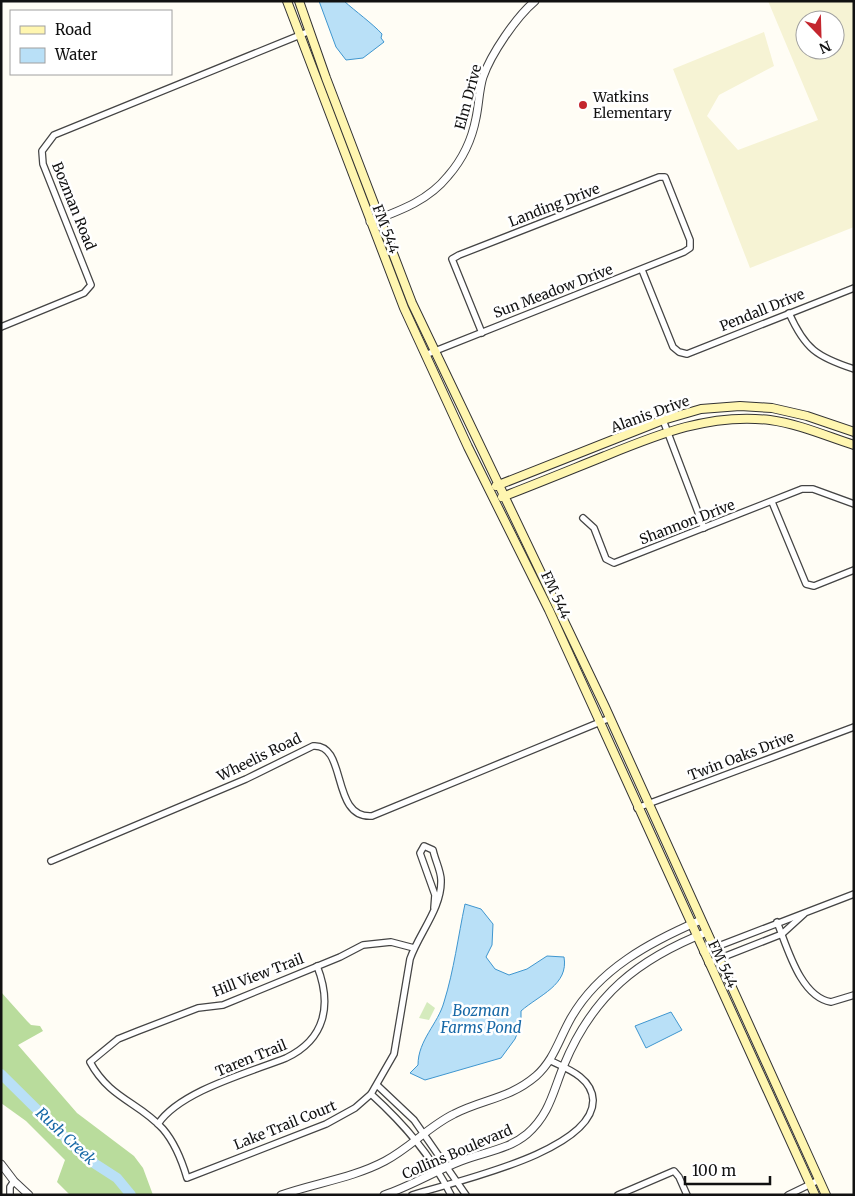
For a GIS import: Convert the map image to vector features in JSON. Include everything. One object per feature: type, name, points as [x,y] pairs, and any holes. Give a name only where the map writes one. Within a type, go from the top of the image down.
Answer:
[{"type":"main road","name":"FM 544","points":[[287,1],[370,222],[425,355],[468,447],[496,500],[600,722],[637,808],[813,1194]]},
{"type":"main road","name":"FM 544","points":[[299,1],[379,218],[434,351],[469,425],[501,485],[610,718],[824,1192]]},
{"type":"main road","name":"Alanis Drive","points":[[490,489],[663,420],[701,409],[740,406],[764,407],[807,416],[854,432]]},
{"type":"main road","name":"Alanis Drive","points":[[496,500],[667,431],[703,421],[737,418],[770,420],[796,425],[854,445]]},
{"type":"street","name":"Elm Drive","points":[[370,222],[408,207],[428,195],[448,177],[458,163],[472,134],[480,89],[488,66],[518,19],[535,1]]},
{"type":"street","name":"Bozman Road","points":[[1,327],[84,293],[91,285],[42,164],[42,151],[54,136],[310,31]]},
{"type":"street","name":"Sun Meadow Drive","points":[[425,355],[642,270],[690,248],[690,240],[665,177]]},
{"type":"street","name":"Landing Drive","points":[[482,333],[452,259],[650,181],[665,177]]},
{"type":"street","name":"Pendall Drive","points":[[642,270],[673,347],[679,352],[687,354],[854,288]]},
{"type":"street","points":[[789,313],[806,344],[824,359],[854,368]]},
{"type":"street","points":[[663,420],[704,528]]},
{"type":"street","name":"Shannon Drive","points":[[583,518],[594,528],[606,559],[611,563],[617,563],[808,488],[854,504]]},
{"type":"street","points":[[772,502],[806,584],[814,586],[854,570]]},
{"type":"street","name":"Wheelis Road","points":[[51,861],[246,779],[313,746],[323,748],[332,757],[350,808],[360,815],[372,816],[610,718]]},
{"type":"street","name":"Twin Oaks Drive","points":[[637,808],[854,727]]},
{"type":"street","name":"Lake Trail Court","points":[[158,1124],[170,1137],[187,1178],[326,1124],[355,1108],[378,1086],[394,1054],[407,971],[414,948],[434,908],[440,894],[441,878],[432,849],[424,846],[420,851],[435,895],[434,908]]},
{"type":"street","points":[[703,952],[854,894]]},
{"type":"street","points":[[708,963],[782,934],[791,923],[810,910]]},
{"type":"street","name":"Collins Boulevard","points":[[281,1195],[368,1168],[392,1157],[453,1114],[501,1098],[524,1086],[551,1061],[570,1019],[581,1002],[598,984],[632,954],[656,940],[701,920]]},
{"type":"street","points":[[777,922],[800,977],[814,993],[831,1002],[854,994]]},
{"type":"street","name":"Collins Boulevard","points":[[384,1195],[448,1166],[512,1144],[527,1134],[540,1120],[552,1101],[563,1066],[585,1024],[608,994],[647,960],[707,932]]},
{"type":"street","name":"Hill View Trail","points":[[158,1124],[104,1084],[90,1062],[118,1039],[198,1008],[223,1005],[363,945],[374,942],[391,942],[414,948]]},
{"type":"street","name":"Taren Trail","points":[[158,1124],[165,1113],[186,1098],[286,1058],[296,1053],[308,1043],[319,1030],[325,1013],[324,982],[317,966]]},
{"type":"street","points":[[598,984],[608,994]]},
{"type":"street","points":[[412,1195],[521,1161],[553,1146],[575,1132],[587,1121],[593,1108],[593,1094],[585,1081],[575,1072],[551,1061]]},
{"type":"street","points":[[378,1086],[414,1120],[448,1166],[466,1195]]},
{"type":"street","points":[[371,1094],[405,1126],[417,1141],[439,1171],[451,1195]]},
{"type":"street","points":[[1,1164],[14,1181],[29,1195]]},
{"type":"street","points":[[618,1195],[674,1171],[679,1177],[687,1195]]},
{"type":"street","points":[[788,1195],[819,1180]]},
{"type":"street","points":[[10,1195],[10,1187],[14,1181]]},
{"type":"street","points":[[813,1194],[824,1192]]},
{"type":"shaded area","points":[[768,1],[854,1],[854,227],[750,268],[673,69],[764,32],[774,66],[719,95],[707,116],[738,150],[818,120]]},
{"type":"green space","points":[[1,992],[31,1025],[40,1026],[43,1031],[18,1045],[77,1113],[134,1156],[143,1168],[153,1195],[70,1195],[57,1182],[65,1160],[26,1121],[1,1103]]},
{"type":"green space","points":[[427,1002],[435,1008],[429,1020],[419,1018]]},
{"type":"water","points":[[319,1],[344,1],[382,34],[381,38],[384,42],[363,58],[346,60],[336,47]]},
{"type":"water","name":"Bozman Farms Pond","points":[[465,904],[481,909],[493,924],[492,945],[486,957],[495,969],[509,975],[527,969],[547,956],[564,957],[564,967],[562,975],[551,989],[521,1011],[521,1024],[515,1039],[501,1058],[425,1080],[410,1073],[418,1065],[421,1048],[444,1002]]},
{"type":"water","points":[[671,1012],[682,1030],[646,1048],[635,1026]]},
{"type":"waterway","name":"Rush Creek","points":[[1,1074],[86,1158],[117,1178],[131,1195]]},
{"type":"place","name":"Watkins Elementary","points":[[583,105]]}]
